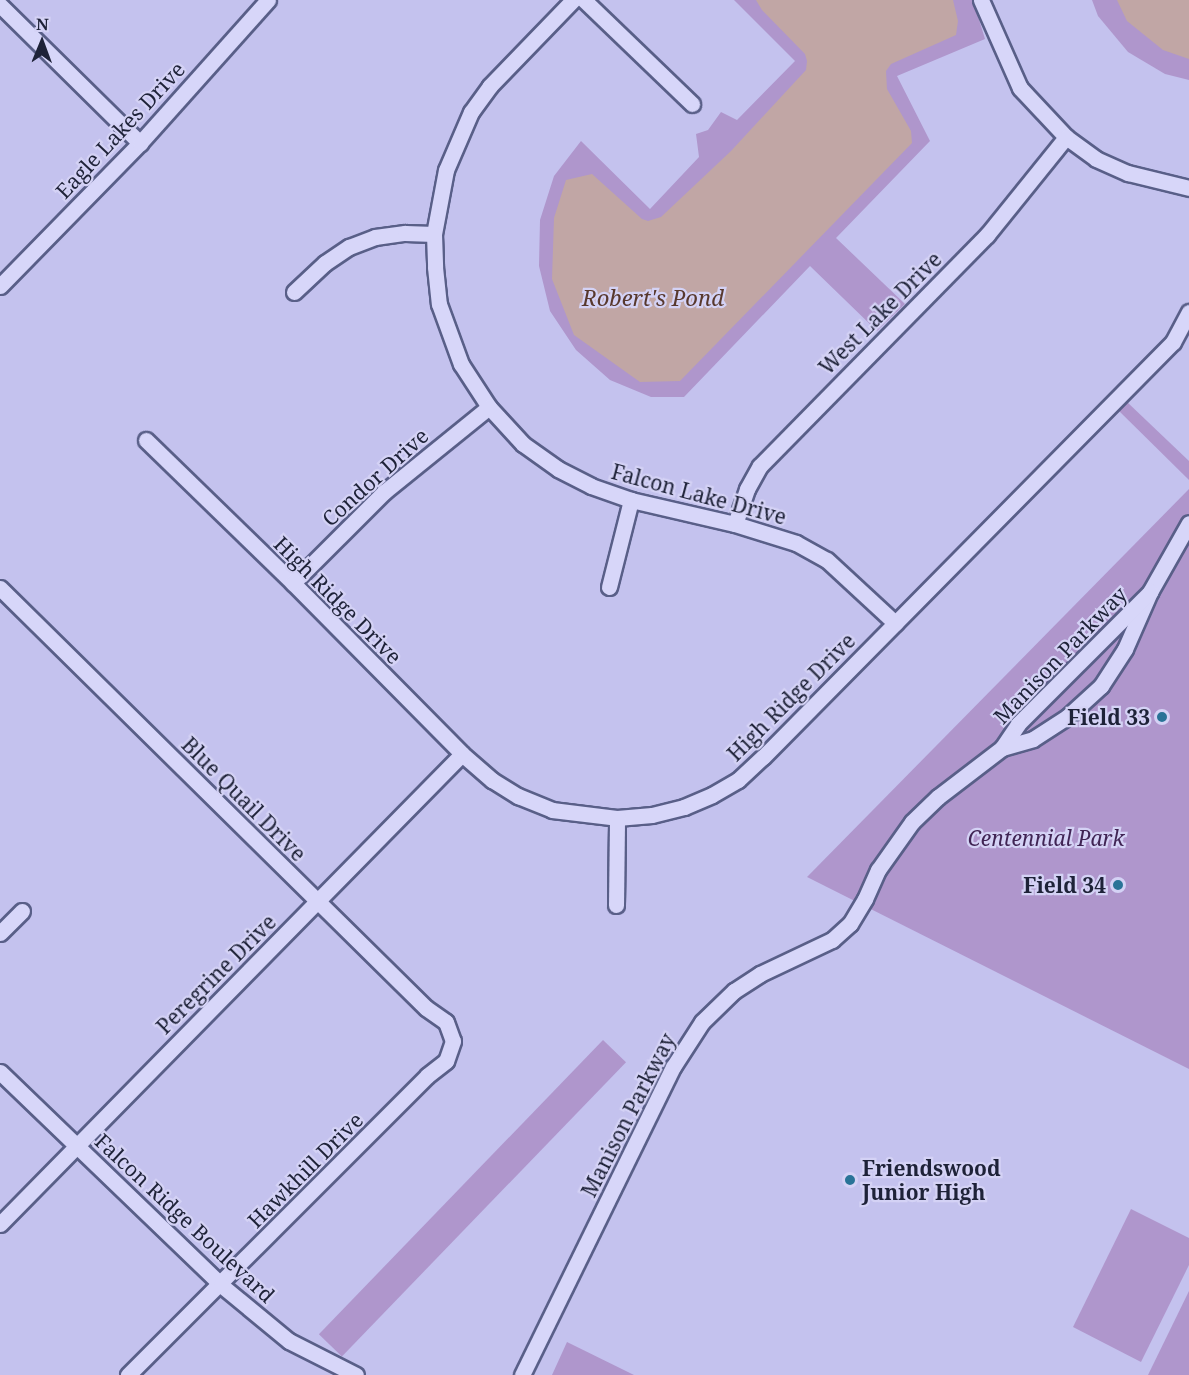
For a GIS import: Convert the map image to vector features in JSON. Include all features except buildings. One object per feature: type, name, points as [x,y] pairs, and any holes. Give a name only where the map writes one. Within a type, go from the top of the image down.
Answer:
[{"type":"street","name":"Eagle Lakes Drive","points":[[0,286],[140,143],[268,0]]},
{"type":"street","name":"Falcon Lake Drive","points":[[573,0],[490,86],[471,112],[446,170],[435,234],[435,267],[439,304],[461,364],[489,407],[523,444],[558,469],[591,486],[631,500],[772,533],[827,560],[895,623]]},
{"type":"street","points":[[584,0],[692,104]]},
{"type":"street","points":[[981,0],[1020,88],[1066,137],[1096,159],[1128,173],[1189,188]]},
{"type":"street","points":[[0,5],[140,143]]},
{"type":"street","name":"West Lake Drive","points":[[735,524],[747,489],[760,466],[987,235],[1066,137]]},
{"type":"street","points":[[294,292],[325,263],[349,247],[375,237],[405,233],[435,234]]},
{"type":"street","name":"High Ridge Drive","points":[[146,440],[462,754],[492,780],[518,796],[552,810],[616,818],[652,815],[684,807],[738,780],[1173,342],[1189,312]]},
{"type":"street","name":"Condor Drive","points":[[292,583],[384,492],[489,407]]},
{"type":"street","points":[[609,587],[631,500]]},
{"type":"street","name":"Manison Parkway","points":[[1002,748],[1033,739],[1067,717],[1101,686],[1125,649],[1150,592],[1189,523]]},
{"type":"street","name":"Blue Quail Drive","points":[[0,588],[193,776],[316,901],[426,1008],[446,1022],[453,1041]]},
{"type":"street","name":"Manison Parkway","points":[[522,1375],[673,1067],[702,1022],[734,991],[760,974],[832,940],[850,924],[865,900],[878,870],[912,822],[938,797],[1002,748],[1018,724],[1150,592]]},
{"type":"street","name":"Peregrine Drive","points":[[0,1224],[462,754]]},
{"type":"street","points":[[616,818],[616,905]]},
{"type":"street","points":[[0,933],[21,911]]},
{"type":"street","name":"Hawkhill Drive","points":[[128,1375],[221,1285],[427,1076],[446,1061],[453,1041]]},
{"type":"street","name":"Falcon Ridge Boulevard","points":[[0,1072],[221,1285],[289,1341],[356,1375]]},
{"type":"green space","points":[[734,0],[973,0],[985,39],[897,76],[930,141],[836,238],[905,304],[877,331],[810,266],[684,397],[651,397],[610,380],[576,350],[550,311],[539,266],[540,220],[554,176],[581,141],[650,209],[699,157],[696,134],[708,130],[721,112],[737,120],[795,61]]},
{"type":"green space","points":[[1092,0],[1189,0],[1189,80],[1165,74],[1128,52],[1098,16]]},
{"type":"green space","points":[[1126,401],[1189,461],[1189,480],[1117,409]]},
{"type":"green space","name":"Centennial Park","points":[[1189,489],[1189,1069],[807,877]]},
{"type":"green space","points":[[603,1040],[626,1062],[342,1356],[319,1334]]},
{"type":"green space","points":[[1131,1209],[1189,1238],[1189,1265],[1141,1362],[1073,1327]]},
{"type":"green space","points":[[1189,1291],[1189,1375],[1148,1375]]},
{"type":"green space","points":[[567,1342],[634,1375],[552,1375]]},
{"type":"water","name":"Robert's Pond","points":[[756,0],[953,0],[958,21],[956,35],[891,64],[886,71],[887,89],[911,131],[912,143],[680,381],[640,382],[574,335],[552,279],[554,218],[566,180],[592,174],[642,219],[648,221],[661,217],[731,151],[806,70],[805,54],[762,10]]},
{"type":"water","points":[[1117,0],[1189,0],[1189,59],[1163,50],[1127,21]]},
{"type":"place","name":"Field 33","points":[[1162,717]]},
{"type":"place","name":"Field 34","points":[[1118,885]]},
{"type":"place","name":"Friendswood Junior High","points":[[850,1180]]}]
